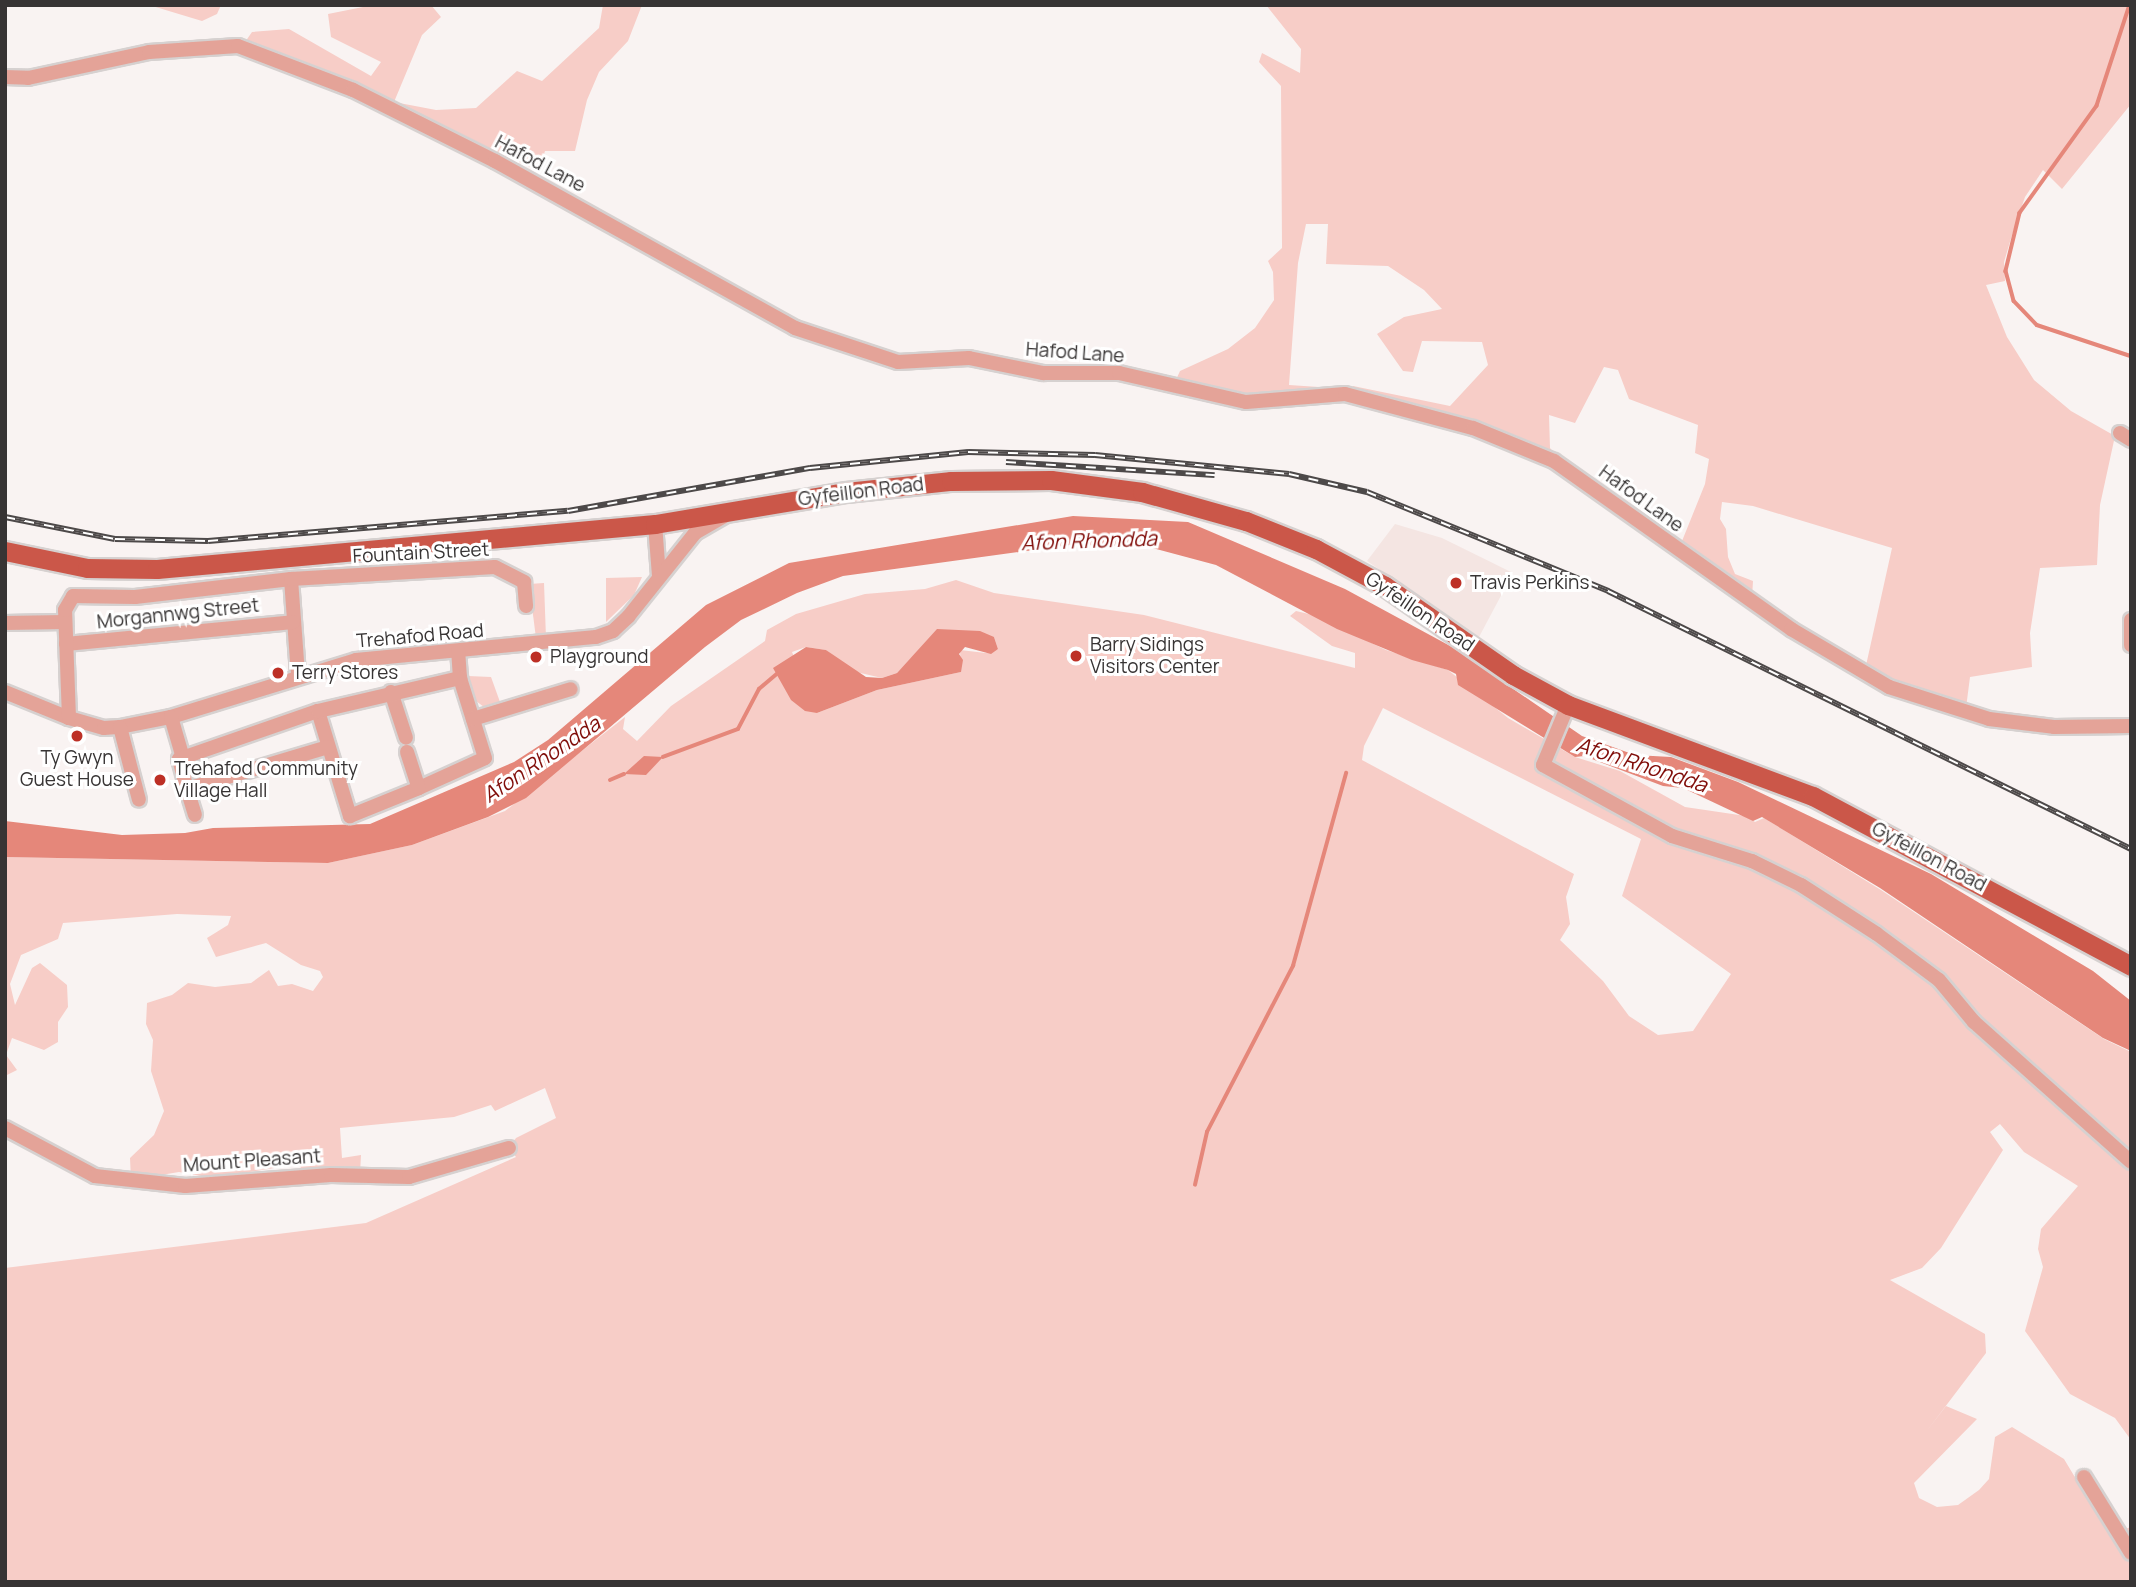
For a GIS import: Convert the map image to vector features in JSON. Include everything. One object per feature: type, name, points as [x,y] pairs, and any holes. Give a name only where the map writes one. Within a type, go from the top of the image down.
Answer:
[{"type":"main road","name":"Gyfeillon Road","points":[[5,551],[87,568],[157,569],[655,524],[888,487],[1003,479],[1097,485],[1181,500],[1246,521],[1344,563],[1385,586],[1564,712],[1813,796],[2131,966]]},
{"type":"street","name":"Hafod Lane","points":[[5,77],[28,78],[149,52],[238,46],[353,90],[495,161],[680,260],[795,328],[898,362],[969,358],[1043,373],[1119,373],[1246,402],[1345,394],[1473,428],[1554,461],[1791,629],[1889,687],[1989,719],[2054,727],[2131,726]]},
{"type":"street","name":"Trehafod Road","points":[[5,692],[69,719],[104,728],[120,727],[171,717],[298,675],[375,657],[568,642],[613,631],[695,533],[734,510]]},
{"type":"street","points":[[655,524],[659,576]]},
{"type":"street","name":"Fountain Street","points":[[291,579],[495,567],[524,582],[526,606]]},
{"type":"street","points":[[69,719],[65,610],[73,596],[135,597],[291,579],[298,675]]},
{"type":"street","points":[[2131,620],[2131,645]]},
{"type":"street","points":[[5,623],[65,622]]},
{"type":"street","name":"Morgannwg Street","points":[[66,644],[293,622]]},
{"type":"street","points":[[318,712],[350,816],[419,788],[485,758],[460,678],[458,651]]},
{"type":"street","points":[[181,758],[318,712],[391,692],[460,678]]},
{"type":"street","points":[[473,719],[571,689]]},
{"type":"street","points":[[391,692],[419,788]]},
{"type":"street","points":[[1564,712],[1543,765],[1672,836],[1752,861],[1801,885],[1877,934],[1940,980],[1974,1022],[2131,1162]]},
{"type":"street","points":[[171,717],[195,815]]},
{"type":"street","points":[[120,727],[139,800]]},
{"type":"street","points":[[187,789],[328,747]]},
{"type":"street","name":"Mount Pleasant","points":[[5,1128],[94,1176],[186,1186],[331,1175],[409,1177],[509,1148]]},
{"type":"street","points":[[2084,1477],[2131,1553]]},
{"type":"shaded area","points":[[149,5],[221,5],[217,14],[202,21]]},
{"type":"shaded area","points":[[373,5],[431,5],[441,17],[422,35],[394,102],[436,110],[476,108],[517,71],[542,81],[599,28],[603,5],[642,5],[628,41],[599,72],[587,100],[575,151],[545,151],[539,171],[416,115],[243,45],[252,32],[289,29],[371,76],[381,62],[331,37],[328,14]]},
{"type":"shaded area","points":[[1266,5],[2131,5],[2131,104],[2062,189],[2043,170],[2025,197],[2004,262],[2005,281],[1986,285],[2007,337],[2034,380],[2071,411],[2115,436],[2100,505],[2097,565],[2040,568],[2030,633],[2032,667],[1970,677],[1966,708],[1865,670],[1892,548],[1753,506],[1722,502],[1720,519],[1726,529],[1728,557],[1735,574],[1753,581],[1752,598],[1680,546],[1705,484],[1709,459],[1695,453],[1698,425],[1629,399],[1618,370],[1604,367],[1575,423],[1549,415],[1550,448],[1557,457],[1352,393],[1353,386],[1450,406],[1488,365],[1482,342],[1422,341],[1413,372],[1403,371],[1377,334],[1404,317],[1442,309],[1424,290],[1388,266],[1326,264],[1328,224],[1306,224],[1298,263],[1289,385],[1334,388],[1334,393],[1260,398],[1175,382],[1180,371],[1228,349],[1255,328],[1274,300],[1273,272],[1268,261],[1282,248],[1281,86],[1259,62],[1262,53],[1300,73],[1301,49]]},
{"type":"shaded area","name":"Travis Perkins","points":[[1395,524],[1442,538],[1513,573],[1479,637],[1367,561]]},
{"type":"shaded area","points":[[642,577],[634,595],[606,622],[606,578]]},
{"type":"shaded area","points":[[956,580],[994,593],[1144,615],[1355,668],[1355,653],[1332,646],[1290,616],[1296,611],[1313,615],[1386,650],[1448,670],[1508,718],[1575,757],[1620,771],[1685,807],[1746,816],[1755,822],[1764,818],[1881,890],[2104,1039],[2131,1052],[2131,1440],[2115,1418],[2070,1394],[2025,1331],[2043,1267],[2038,1249],[2041,1229],[2078,1186],[2024,1152],[2000,1124],[1990,1132],[2003,1150],[1941,1248],[1922,1268],[1890,1280],[1985,1334],[1986,1353],[1926,1432],[1946,1406],[1977,1419],[1914,1483],[1919,1498],[1937,1507],[1958,1505],[1979,1490],[1989,1479],[1995,1437],[2012,1427],[2064,1459],[2109,1534],[2131,1527],[2131,1582],[5,1582],[5,1268],[366,1223],[516,1157],[509,1148],[516,1138],[556,1118],[545,1088],[495,1111],[491,1105],[454,1117],[340,1128],[342,1158],[361,1155],[360,1174],[295,1177],[301,1167],[293,1165],[213,1178],[179,1172],[131,1180],[130,1158],[154,1135],[164,1111],[151,1071],[153,1040],[146,1024],[147,1003],[172,995],[188,983],[215,987],[251,983],[269,970],[278,986],[292,984],[313,991],[323,977],[320,971],[301,965],[266,943],[216,957],[207,938],[228,925],[231,916],[177,914],[63,923],[58,939],[21,955],[10,984],[15,1005],[32,968],[40,963],[67,985],[68,1007],[58,1022],[58,1042],[44,1050],[12,1038],[6,1055],[17,1070],[5,1076],[5,857],[328,863],[412,845],[505,811],[625,717],[623,729],[637,741],[671,706],[765,641],[767,630],[796,614],[865,594],[925,589]],"holes":[[[994,637],[998,649],[986,653],[960,650],[961,672],[877,690],[817,713],[792,652],[806,647],[826,650],[852,671],[882,678],[897,673],[911,658]],[[1383,708],[1641,839],[1622,896],[1731,974],[1693,1031],[1658,1035],[1629,1016],[1603,981],[1560,940],[1570,924],[1566,897],[1574,874],[1362,760],[1364,746]]]},
{"type":"shaded area","points":[[544,583],[546,638],[536,638],[529,584]]},
{"type":"shaded area","points":[[468,676],[491,677],[500,702],[484,707],[476,701]]},
{"type":"water","name":"Afon Rhondda","points":[[1073,516],[1188,522],[1345,589],[1452,647],[1582,736],[1635,755],[1671,757],[1738,782],[1931,874],[2093,971],[2131,1001],[2131,1051],[2103,1038],[1880,888],[1762,817],[1753,821],[1683,788],[1663,786],[1584,756],[1575,757],[1458,685],[1456,674],[1448,670],[1412,660],[1337,629],[1216,565],[1145,546],[1070,545],[843,576],[797,593],[741,620],[705,647],[526,798],[488,817],[412,845],[328,863],[5,857],[5,821],[122,835],[185,833],[213,828],[370,824],[514,762],[548,740],[706,605],[789,563]]},
{"type":"water","points":[[937,629],[980,631],[994,637],[998,649],[991,654],[965,647],[959,654],[963,660],[961,672],[877,690],[817,713],[805,711],[791,700],[773,668],[806,647],[826,650],[866,677],[882,678],[897,673]]},
{"type":"water","points":[[644,756],[663,757],[646,775],[624,774]]},
{"type":"waterway","points":[[2130,5],[2097,106],[2020,213],[2006,271],[2014,301],[2037,325],[2131,356]]},
{"type":"waterway","points":[[663,757],[738,729],[759,689],[777,674]]},
{"type":"waterway","points":[[1195,1185],[1207,1132],[1293,966],[1346,773]]},
{"type":"waterway","points":[[610,780],[624,774]]},
{"type":"railway","points":[[5,517],[115,539],[208,541],[568,511],[810,468],[968,452],[1095,455],[1289,474],[1367,492],[1608,591],[2131,849]]},
{"type":"railway","points":[[1006,462],[1215,475]]},
{"type":"place","name":"Travis Perkins","points":[[1456,583]]},
{"type":"place","name":"Barry Sidings Visitors Center","points":[[1076,656]]},
{"type":"place","name":"Playground","points":[[536,657]]},
{"type":"place","name":"Terry Stores","points":[[278,673]]},
{"type":"place","name":"Ty Gwyn Guest House","points":[[77,736]]},
{"type":"place","name":"Trehafod Community Village Hall","points":[[160,780]]}]
